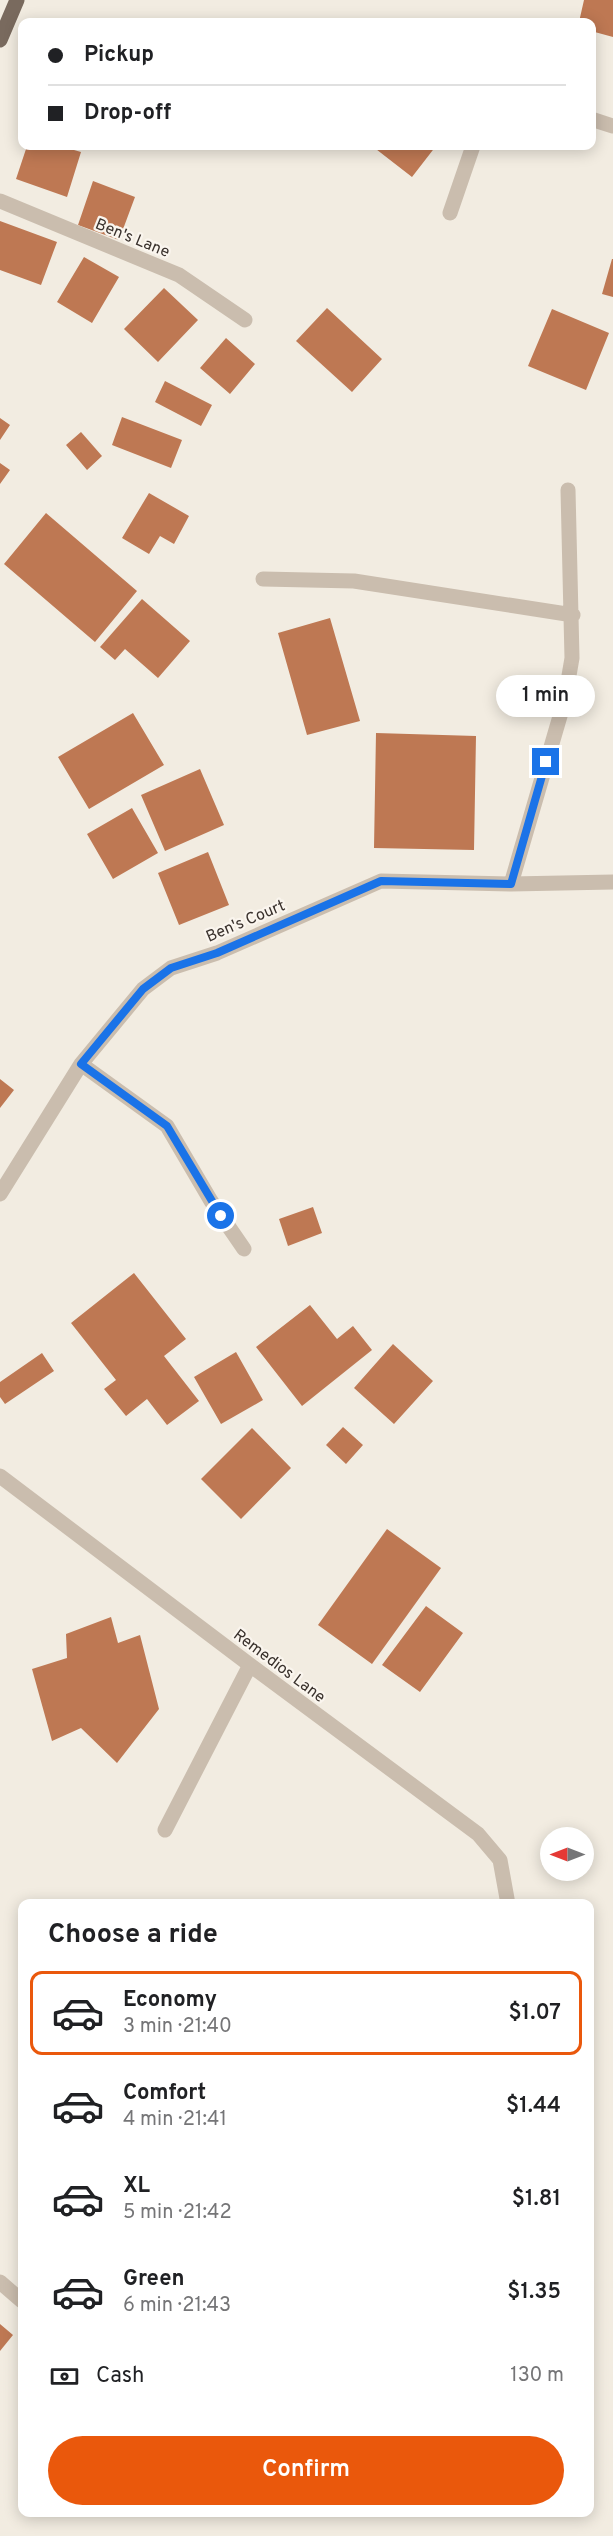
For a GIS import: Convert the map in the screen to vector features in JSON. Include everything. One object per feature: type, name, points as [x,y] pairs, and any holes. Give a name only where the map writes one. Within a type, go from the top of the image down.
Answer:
[{"type":"main road","points":[[0,40],[17,0]]},
{"type":"street","points":[[596,121],[613,126]]},
{"type":"street","points":[[450,213],[471,150]]},
{"type":"street","name":"Ben's Lane","points":[[0,201],[179,275],[245,320]]},
{"type":"street","points":[[511,884],[565,699],[572,658],[573,615],[568,490]]},
{"type":"street","points":[[262,579],[354,581],[573,615]]},
{"type":"street","name":"Ben's Court","points":[[0,1194],[81,1064],[143,989],[171,968],[217,953],[381,881],[511,884],[613,882]]},
{"type":"street","points":[[81,1064],[167,1126],[211,1201],[244,1249]]},
{"type":"street","name":"Remedios Lane","points":[[0,1476],[478,1834],[500,1860],[507,1899]]},
{"type":"street","points":[[165,1830],[250,1665]]},
{"type":"street","points":[[0,2282],[18,2298]]},
{"type":"building","points":[[584,0],[613,0],[613,37],[596,32],[596,18],[580,18]]},
{"type":"building","points":[[26,150],[81,152],[67,197],[16,179]]},
{"type":"building","points":[[377,150],[433,150],[412,177]]},
{"type":"building","points":[[93,181],[135,197],[119,240],[78,225]]},
{"type":"building","points":[[0,221],[57,242],[41,285],[0,270]]},
{"type":"building","points":[[84,257],[119,277],[92,323],[57,302]]},
{"type":"building","points":[[613,259],[613,297],[602,294]]},
{"type":"building","points":[[164,288],[198,320],[158,362],[124,329]]},
{"type":"building","points":[[327,308],[382,359],[352,392],[296,341]]},
{"type":"building","points":[[552,309],[609,333],[586,390],[528,366]]},
{"type":"building","points":[[226,338],[255,364],[230,394],[200,368]]},
{"type":"building","points":[[165,381],[212,405],[201,426],[155,402]]},
{"type":"building","points":[[122,417],[182,440],[171,468],[112,445]]},
{"type":"building","points":[[0,418],[10,425],[0,440]]},
{"type":"building","points":[[81,432],[102,456],[87,470],[66,445]]},
{"type":"building","points":[[0,463],[10,470],[0,484]]},
{"type":"building","points":[[149,493],[189,516],[174,544],[160,536],[149,554],[122,538]]},
{"type":"building","points":[[46,513],[137,591],[95,642],[4,564]]},
{"type":"building","points":[[142,599],[190,641],[158,678],[125,649],[115,660],[100,647]]},
{"type":"building","points":[[330,618],[360,721],[307,735],[278,633]]},
{"type":"building","points":[[133,713],[164,765],[89,809],[58,757]]},
{"type":"building","points":[[376,733],[476,736],[474,850],[374,848]]},
{"type":"building","points":[[200,769],[224,825],[165,851],[141,795]]},
{"type":"building","points":[[132,808],[158,853],[113,879],[87,834]]},
{"type":"building","points":[[208,852],[229,905],[179,925],[158,873]]},
{"type":"building","points":[[0,1079],[14,1090],[0,1108]]},
{"type":"building","points":[[313,1207],[322,1233],[288,1246],[279,1219]]},
{"type":"building","points":[[134,1273],[186,1339],[164,1356],[199,1401],[167,1425],[147,1399],[126,1416],[104,1389],[116,1380],[71,1323]]},
{"type":"building","points":[[310,1305],[337,1339],[353,1326],[372,1350],[302,1406],[256,1347]]},
{"type":"building","points":[[393,1344],[433,1381],[394,1424],[354,1388]]},
{"type":"building","points":[[236,1352],[263,1400],[221,1424],[194,1377]]},
{"type":"building","points":[[42,1353],[54,1371],[5,1404],[0,1397],[0,1382]]},
{"type":"building","points":[[343,1427],[363,1445],[346,1464],[326,1445]]},
{"type":"building","points":[[252,1428],[291,1468],[241,1519],[201,1479]]},
{"type":"building","points":[[387,1529],[441,1568],[372,1664],[318,1625]]},
{"type":"building","points":[[426,1606],[463,1633],[420,1692],[382,1665]]},
{"type":"building","points":[[111,1617],[118,1643],[140,1635],[159,1709],[117,1763],[81,1728],[52,1741],[32,1669],[67,1658],[66,1634]]},
{"type":"building","points":[[0,2324],[13,2335],[0,2351]]},
{"type":"route","points":[[221,1216],[167,1126],[81,1064],[143,989],[171,968],[217,953],[381,881],[511,884],[546,762]]}]
